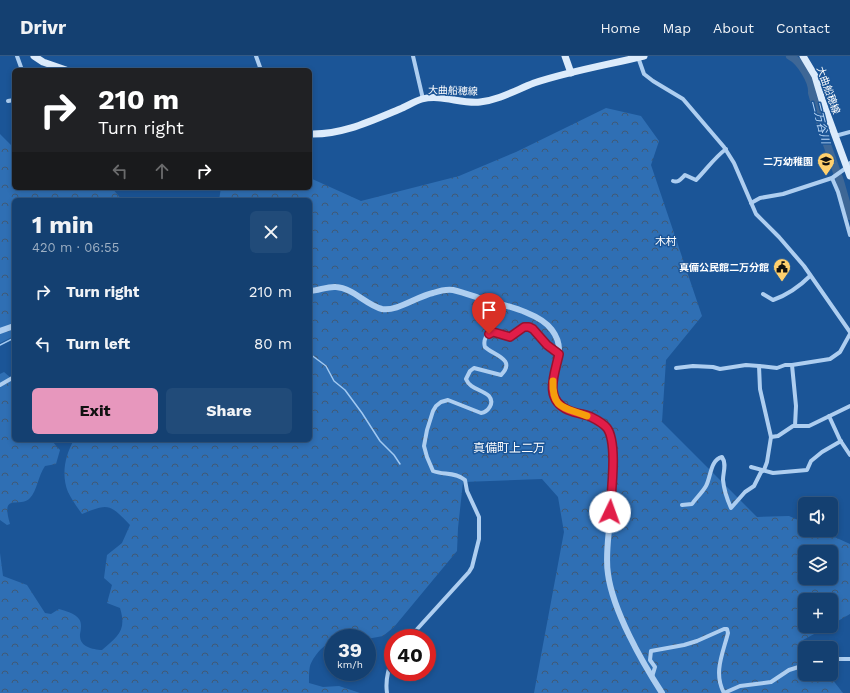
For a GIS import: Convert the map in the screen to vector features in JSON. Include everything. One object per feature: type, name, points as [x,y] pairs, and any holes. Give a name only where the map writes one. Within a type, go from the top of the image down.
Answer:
[{"type":"main road","points":[[34,56],[43,62],[60,68]]},
{"type":"main road","points":[[565,56],[571,73]]},
{"type":"main road","name":"大曲船穂線","points":[[803,56],[815,76],[835,136],[849,165],[850,176]]},
{"type":"main road","name":"大曲船穂線","points":[[312,134],[346,130],[423,99],[450,99],[466,102],[479,102],[494,99],[534,83],[641,57]]},
{"type":"street","points":[[17,56],[21,68]]},
{"type":"street","points":[[256,56],[260,68]]},
{"type":"street","points":[[413,56],[423,99]]},
{"type":"street","points":[[641,57],[644,74],[683,99],[726,149],[734,163],[756,214],[779,237],[804,266],[850,333],[840,352],[830,359],[785,365],[777,368],[759,366],[720,369],[713,367],[693,366],[676,368]]},
{"type":"street","points":[[8,101],[12,100]]},
{"type":"street","points":[[835,136],[850,132]]},
{"type":"street","points":[[672,182],[679,181],[685,175],[696,180],[711,165],[714,158],[726,149]]},
{"type":"street","points":[[751,203],[760,198],[783,194],[832,178],[849,165]]},
{"type":"street","points":[[832,178],[838,192],[850,235]]},
{"type":"street","points":[[763,294],[773,300],[792,291],[810,276]]},
{"type":"street","points":[[312,291],[336,286],[351,292],[382,309],[396,308],[420,297],[451,290],[517,309],[537,318],[551,328],[558,340],[559,354],[552,382],[553,395],[558,404],[569,410],[597,420],[607,428],[612,441],[613,468],[608,572],[610,586],[621,616],[639,653],[662,693]]},
{"type":"street","points":[[0,331],[12,327]]},
{"type":"street","points":[[417,629],[469,572],[475,558],[479,539],[479,517],[468,492],[465,480],[457,475],[432,472],[424,446],[433,411],[441,402],[448,400],[481,413],[485,412],[489,408],[491,402],[489,397],[468,384],[466,379],[470,371],[474,368],[500,375],[504,372],[506,367],[503,359],[499,355],[484,347],[483,343],[485,337],[493,332],[510,337],[524,327],[529,327],[533,329],[547,345],[559,354]]},
{"type":"street","points":[[792,365],[796,406],[795,426]]},
{"type":"street","points":[[682,505],[692,504],[700,495],[707,484],[714,463],[718,458],[722,457],[725,460],[723,477],[727,500],[731,508],[745,492],[754,486],[756,479],[763,471],[767,462],[772,437],[760,389],[759,366]]},
{"type":"street","points":[[0,385],[12,378]]},
{"type":"street","points":[[772,437],[778,436],[793,426],[809,426],[850,406]]},
{"type":"street","points":[[829,416],[841,441],[850,455]]},
{"type":"street","points":[[751,467],[772,473],[807,470],[811,461],[822,452],[841,441]]},
{"type":"street","points":[[652,677],[656,667],[650,660],[651,652],[690,643],[724,629],[728,629],[728,633],[719,664],[719,676],[721,687],[724,692],[740,686],[771,682],[789,670],[798,667]]},
{"type":"street","points":[[838,660],[850,659]]},
{"type":"street","points":[[386,681],[387,693]]},
{"type":"green space","points":[[606,108],[641,116],[659,141],[651,165],[702,316],[666,360],[662,422],[757,517],[789,516],[798,520],[798,537],[834,537],[850,544],[850,614],[838,621],[838,593],[798,593],[798,633],[816,633],[803,640],[804,641],[798,641],[798,681],[834,681],[843,693],[534,693],[564,532],[558,497],[542,479],[463,482],[457,551],[394,627],[392,629],[384,629],[384,635],[376,637],[376,629],[324,629],[324,647],[319,651],[310,666],[309,683],[323,687],[339,686],[360,693],[0,693],[0,553],[3,576],[27,585],[45,613],[51,614],[59,609],[70,612],[77,617],[81,624],[80,638],[84,645],[102,650],[117,637],[122,628],[120,608],[107,603],[112,585],[104,578],[107,555],[122,543],[130,525],[118,513],[109,508],[98,508],[82,514],[68,492],[64,472],[68,452],[73,442],[312,442],[312,198],[219,198],[221,190],[312,190],[312,179],[361,201],[459,176],[516,152]]},
{"type":"green space","points":[[0,134],[12,146],[12,190],[114,190],[120,198],[12,198],[12,337],[0,343]]},
{"type":"green space","points":[[4,372],[11,378],[12,381],[12,442],[53,442],[60,450],[56,464],[45,466],[30,498],[26,501],[9,504],[8,514],[10,524],[7,525],[0,520],[0,374]]},
{"type":"waterway","name":"二万谷川","points":[[790,56],[798,62],[808,77],[824,136],[840,181],[850,216]]},
{"type":"waterway","points":[[0,345],[12,339]]},
{"type":"waterway","points":[[312,356],[326,366],[334,381],[345,390],[380,441],[394,455],[400,464]]},
{"type":"slow traffic","points":[[553,381],[553,395],[558,404],[569,410],[587,416]]},
{"type":"place","name":"二万幼稚園","points":[[826,176]]},
{"type":"place","name":"真備公民館二万分館","points":[[782,282]]},
{"type":"district","name":"木村","points":[[666,241]]},
{"type":"district","name":"真備町上二万","points":[[509,448]]},
{"type":"route","points":[[489,334],[493,332],[510,337],[524,327],[529,327],[537,332],[547,345],[559,354],[552,382],[553,395],[558,404],[569,410],[584,414],[597,420],[607,428],[612,441],[613,468],[610,512]]}]
